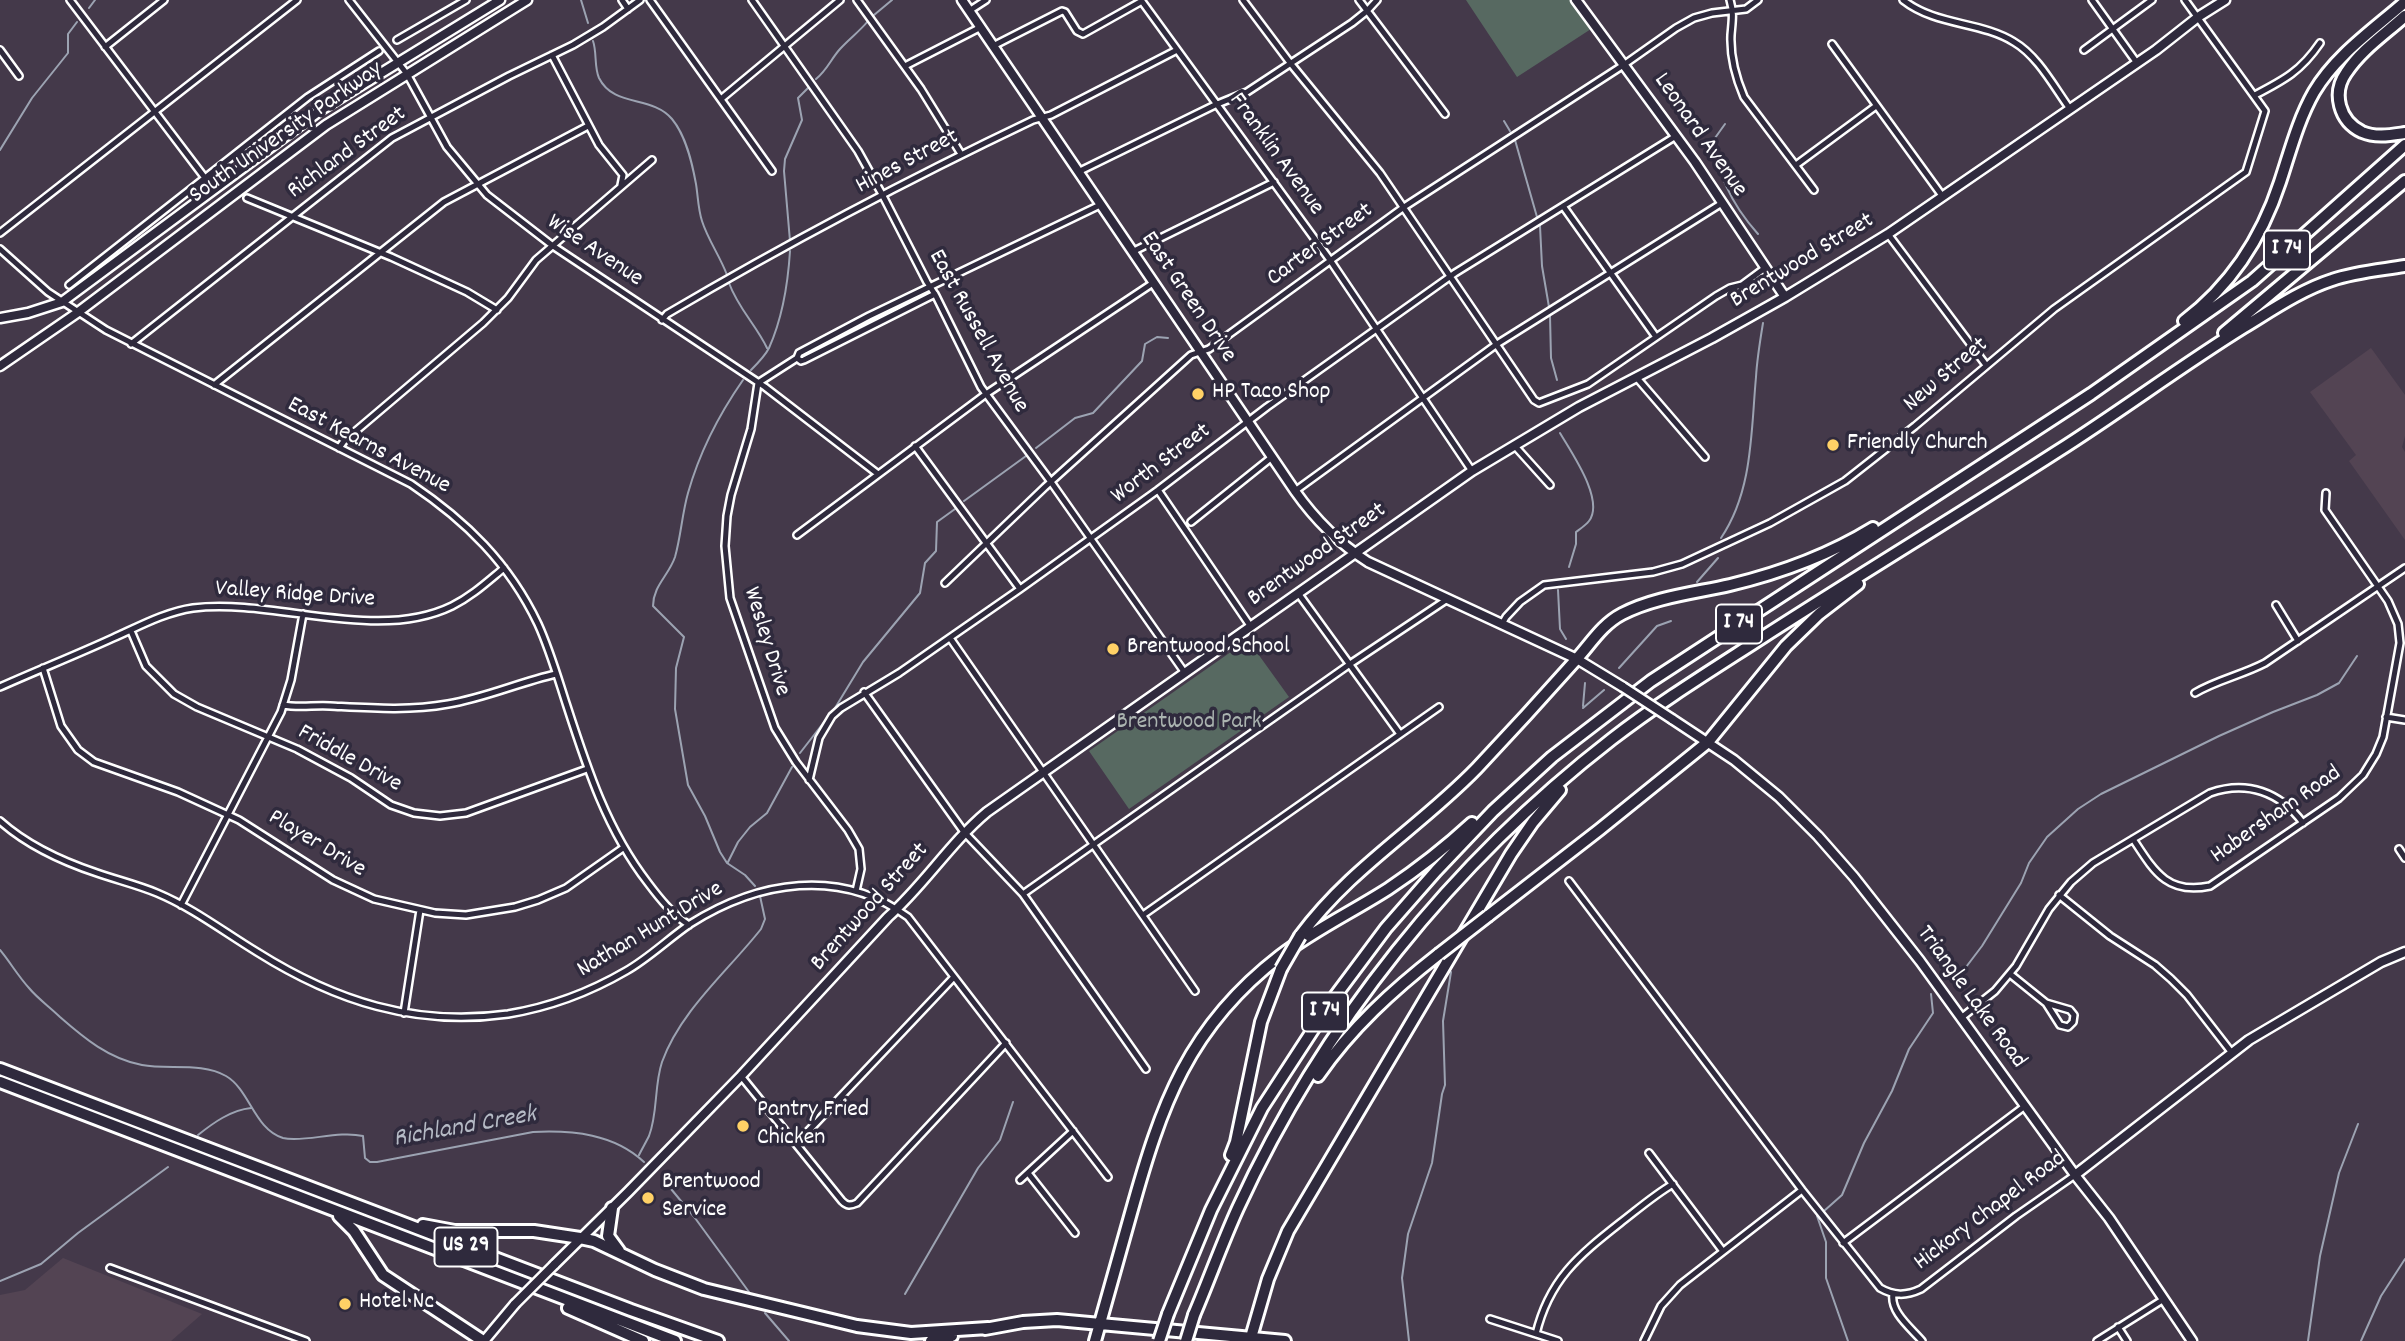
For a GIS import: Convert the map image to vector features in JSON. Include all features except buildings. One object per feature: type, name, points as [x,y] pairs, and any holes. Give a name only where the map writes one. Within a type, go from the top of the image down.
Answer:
[{"type":"highway","points":[[2161,346],[2172,331],[2218,290],[2251,246],[2271,207],[2305,111],[2320,82],[2344,55],[2405,2]]},
{"type":"highway","points":[[2405,16],[2358,57],[2344,75],[2338,92],[2340,107],[2347,121],[2362,132],[2381,136],[2405,133]]},
{"type":"highway","name":"I 74","points":[[1159,1341],[1210,1210],[1262,1108],[1354,970],[1409,901],[1493,811],[1552,757],[1651,681],[2091,394],[2252,281],[2405,145]]},
{"type":"highway","name":"I 74","points":[[1186,1341],[1238,1208],[1271,1144],[1338,1032],[1413,932],[1496,841],[1612,739],[1702,677],[1915,539],[2059,450],[2196,357],[2405,181]]},
{"type":"highway","points":[[2196,357],[2286,302],[2330,280],[2405,266]]},
{"type":"highway","points":[[1210,1210],[1237,1142],[1261,1022],[1281,969],[1300,936],[1317,913],[1350,878],[1452,792],[1603,628],[1631,610],[1783,570],[1847,542],[1908,505],[1931,498]]},
{"type":"highway","points":[[1271,1144],[1324,1067],[1354,1030],[1395,989],[1708,741],[1772,660],[1802,629],[1851,588],[1901,555],[1915,539]]},
{"type":"highway","points":[[1250,1340],[1268,1279],[1288,1231],[1497,878],[1542,810],[1612,739]]},
{"type":"highway","points":[[1095,1341],[1154,1131],[1178,1077],[1215,1020],[1242,989],[1280,956],[1426,862],[1536,765],[1552,757]]},
{"type":"highway","name":"US 29","points":[[0,1069],[717,1341]]},
{"type":"highway","name":"US 29","points":[[0,1082],[675,1341]]},
{"type":"highway","points":[[328,1208],[355,1231],[383,1275],[483,1341]]},
{"type":"highway","points":[[612,1209],[608,1236],[621,1253]]},
{"type":"highway","points":[[379,1214],[456,1231],[534,1231],[580,1238],[704,1289],[858,1326],[911,1333],[989,1328]]},
{"type":"highway","points":[[519,1282],[533,1292],[643,1341]]},
{"type":"highway","points":[[931,1341],[1023,1322],[1057,1320],[1250,1340],[1285,1341]]},
{"type":"highway","points":[[461,1327],[466,1341]]},
{"type":"highway","points":[[717,1341],[726,1341]]},
{"type":"main road","name":"South University Parkway","points":[[0,318],[28,313],[62,302],[321,110],[500,0]]},
{"type":"main road","name":"South University Parkway","points":[[0,366],[77,313],[326,125],[527,0]]},
{"type":"main road","name":"East Green Drive","points":[[962,0],[1295,491],[1314,514],[1354,553],[1391,575],[1577,659],[1672,719]]},
{"type":"main road","name":"Leonard Avenue","points":[[1576,0],[1676,135],[1785,297]]},
{"type":"main road","name":"Brentwood Street","points":[[483,1341],[515,1304],[741,1076],[898,909],[964,832],[987,812],[1472,471],[1579,407],[1785,297],[1888,234],[2137,64],[2198,17],[2225,0]]},
{"type":"main road","name":"Triangle Lake Road","points":[[1672,719],[1708,741],[1779,797],[1818,835],[1885,915],[2109,1218],[2192,1341]]},
{"type":"main road","name":"Hickory Chapel Road","points":[[2075,1175],[2232,1053],[2320,997],[2405,951]]},
{"type":"street","points":[[71,0],[205,178]]},
{"type":"street","points":[[105,47],[164,0]]},
{"type":"street","points":[[0,233],[297,0]]},
{"type":"street","name":"Wise Avenue","points":[[349,0],[407,74],[447,147],[477,184],[521,223],[807,417],[878,474]]},
{"type":"street","points":[[397,40],[466,0]]},
{"type":"street","points":[[622,0],[628,9]]},
{"type":"street","name":"Richland Street","points":[[131,344],[392,138],[592,34],[640,0]]},
{"type":"street","points":[[650,0],[772,171]]},
{"type":"street","name":"East Russell Avenue","points":[[752,0],[849,138],[883,196],[986,394],[1185,673]]},
{"type":"street","points":[[721,99],[840,0]]},
{"type":"street","points":[[857,0],[905,66],[961,154]]},
{"type":"street","points":[[969,10],[986,0]]},
{"type":"street","points":[[1243,0],[1291,64],[1358,144],[1404,207],[1534,400],[1539,403],[1588,384],[1730,288],[1742,285],[1766,267]]},
{"type":"street","points":[[1359,0],[1445,114]]},
{"type":"street","points":[[1078,172],[1247,92],[1367,11],[1377,0]]},
{"type":"street","points":[[1730,0],[1733,11],[1732,57],[1737,82],[1744,97],[1814,190]]},
{"type":"street","name":"Carter Street","points":[[945,583],[986,542],[1191,355],[1209,349],[1404,207],[1694,18],[1746,9],[1758,0]]},
{"type":"street","points":[[1903,0],[1934,18],[1999,35],[2015,42],[2044,72],[2070,109]]},
{"type":"street","points":[[2092,0],[2137,64]]},
{"type":"street","points":[[2084,50],[2152,0]]},
{"type":"street","points":[[2185,0],[2255,95],[2296,72],[2308,62],[2320,43]]},
{"type":"street","points":[[993,46],[1062,11],[1077,32],[1083,34],[1142,1]]},
{"type":"street","name":"Franklin Avenue","points":[[1142,1],[1330,260],[1472,471]]},
{"type":"street","points":[[905,66],[981,27]]},
{"type":"street","points":[[1832,44],[1943,197]]},
{"type":"street","points":[[0,50],[19,76]]},
{"type":"street","name":"Hines Street","points":[[662,320],[667,314],[715,286],[961,154],[1033,120],[1051,115],[1177,50]]},
{"type":"street","points":[[69,285],[323,86],[379,51]]},
{"type":"street","points":[[552,55],[599,145],[623,175],[621,185]]},
{"type":"street","name":"New Street","points":[[1503,624],[1520,602],[1544,585],[1653,572],[1682,564],[1798,508],[1845,481],[2054,309],[2246,172],[2264,111],[2255,95]]},
{"type":"street","points":[[1796,164],[1876,106]]},
{"type":"street","points":[[214,385],[444,202],[588,125]]},
{"type":"street","name":"Worth Street","points":[[809,780],[816,745],[826,725],[841,708],[899,673],[1020,589],[1450,276],[1676,135]]},
{"type":"street","points":[[339,448],[496,310],[536,260],[652,160]]},
{"type":"street","points":[[1132,252],[1274,182]]},
{"type":"street","points":[[247,198],[467,292],[496,310]]},
{"type":"street","points":[[1295,491],[1497,344],[1722,203]]},
{"type":"street","points":[[758,383],[797,358],[799,353],[828,337],[1100,205]]},
{"type":"street","points":[[1563,206],[1656,337]]},
{"type":"street","points":[[1888,234],[1986,365]]},
{"type":"street","name":"East Kearns Avenue","points":[[0,249],[77,313],[131,344],[411,484],[441,504],[474,532],[503,568],[538,625],[587,769],[623,848],[660,898],[689,925]]},
{"type":"street","points":[[797,535],[986,394],[1153,283]]},
{"type":"street","points":[[797,358],[804,360],[935,294]]},
{"type":"street","points":[[1637,378],[1705,457]]},
{"type":"street","name":"Wesley Drive","points":[[758,383],[751,429],[727,516],[727,577],[735,617],[769,714],[782,741],[855,839],[861,869],[856,891]]},
{"type":"street","points":[[1514,445],[1549,485]]},
{"type":"street","points":[[915,446],[1020,589]]},
{"type":"street","points":[[1191,522],[1272,457]]},
{"type":"street","points":[[1158,490],[1251,627]]},
{"type":"street","name":"Habersham Road","points":[[2133,839],[2152,869],[2162,878],[2180,887],[2210,886],[2339,798],[2363,775],[2376,754],[2400,643],[2398,624],[2378,587],[2325,510],[2326,493]]},
{"type":"street","name":"Valley Ridge Drive","points":[[0,687],[162,617],[191,608],[234,607],[397,620],[426,615],[464,600],[503,568]]},
{"type":"street","points":[[2195,694],[2211,684],[2240,676],[2265,663],[2405,568]]},
{"type":"street","points":[[1298,593],[1400,734]]},
{"type":"street","points":[[1023,894],[1350,664],[1446,600]]},
{"type":"street","points":[[2276,605],[2298,641]]},
{"type":"street","points":[[181,905],[283,705],[291,680],[303,614]]},
{"type":"street","name":"Friddle Drive","points":[[131,631],[146,666],[164,685],[197,707],[333,768],[391,805],[427,816],[466,813],[587,769]]},
{"type":"street","points":[[950,638],[1195,991]]},
{"type":"street","name":"Player Drive","points":[[43,668],[61,726],[88,758],[113,770],[178,792],[228,815],[265,835],[315,870],[374,899],[420,910],[466,915],[515,907],[566,888],[623,848]]},
{"type":"street","points":[[283,705],[297,708],[429,707],[500,692],[556,674]]},
{"type":"street","points":[[864,692],[964,832],[1023,894],[1146,1069]]},
{"type":"street","points":[[1143,915],[1439,707]]},
{"type":"street","points":[[2386,717],[2405,720]]},
{"type":"street","points":[[1960,1018],[1996,991],[2010,974],[2060,895],[2093,863],[2210,793],[2232,787],[2253,788],[2271,794],[2288,806],[2303,823]]},
{"type":"street","name":"Nathan Hunt Drive","points":[[0,821],[25,841],[64,861],[156,892],[181,905],[310,983],[352,1001],[404,1013],[450,1017],[490,1016],[550,1004],[584,993],[628,970],[689,925],[736,900],[767,889],[809,885],[842,888],[874,896],[908,916],[1108,1177]]},
{"type":"street","points":[[2399,849],[2405,858]]},
{"type":"street","name":"Hickory Chapel Road","points":[[1570,881],[1875,1284],[1893,1294],[1904,1295],[1921,1289],[2015,1216],[2075,1175]]},
{"type":"street","points":[[2060,895],[2110,936],[2155,965],[2171,979],[2187,995],[2232,1053]]},
{"type":"street","points":[[404,1013],[420,910]]},
{"type":"street","points":[[2010,974],[2046,1003],[2057,1023],[2064,1027],[2071,1025],[2074,1019],[2070,1010],[2046,1003]]},
{"type":"street","points":[[797,1143],[954,977]]},
{"type":"street","points":[[741,1076],[842,1201],[849,1205],[857,1203],[1006,1043]]},
{"type":"street","points":[[1843,1243],[2025,1106]]},
{"type":"street","points":[[1020,1180],[1073,1131]]},
{"type":"street","points":[[1649,1153],[1722,1250]]},
{"type":"street","points":[[1028,1173],[1075,1233]]},
{"type":"street","points":[[1536,1334],[1550,1296],[1564,1271],[1586,1249],[1673,1184]]},
{"type":"street","points":[[1644,1341],[1661,1306],[1680,1285],[1802,1190]]},
{"type":"street","points":[[110,1268],[306,1341]]},
{"type":"street","points":[[1893,1294],[1893,1305],[1922,1341]]},
{"type":"street","points":[[2096,1341],[2164,1298]]},
{"type":"street","points":[[1490,1319],[1558,1341]]},
{"type":"street","points":[[2118,1327],[2127,1341]]},
{"type":"shaded area","points":[[2371,348],[2405,395],[2405,436],[2402,447],[2405,452],[2405,540],[2349,461],[2356,455],[2310,392]]},
{"type":"shaded area","points":[[63,1258],[202,1314],[171,1341],[0,1341],[0,1295],[25,1290]]},
{"type":"green space","points":[[1466,0],[1570,0],[1591,29],[1517,77]]},
{"type":"green space","name":"Brentwood Park","points":[[1248,640],[1289,697],[1129,809],[1089,751]]},
{"type":"waterway","points":[[89,8],[95,0]]},
{"type":"waterway","points":[[581,0],[588,23]]},
{"type":"waterway","points":[[874,15],[892,0]]},
{"type":"waterway","points":[[816,79],[840,49],[868,21]]},
{"type":"waterway","points":[[0,150],[32,98],[68,53],[68,34],[77,22]]},
{"type":"waterway","points":[[593,41],[597,74],[606,87],[623,98],[664,112],[677,126],[690,158],[702,221],[727,275]]},
{"type":"waterway","points":[[790,241],[785,159],[802,120],[798,98],[809,87]]},
{"type":"waterway","points":[[1504,121],[1510,131]]},
{"type":"waterway","points":[[1725,124],[1715,138],[1719,165],[1734,202],[1758,234]]},
{"type":"waterway","points":[[1515,140],[1537,217]]},
{"type":"waterway","points":[[1540,226],[1542,266],[1549,307]]},
{"type":"waterway","points":[[751,370],[761,360],[774,337],[786,288],[790,251]]},
{"type":"waterway","points":[[729,283],[767,348]]},
{"type":"waterway","points":[[1550,316],[1551,358],[1557,380]]},
{"type":"waterway","points":[[1721,538],[1731,520],[1745,481],[1763,323]]},
{"type":"waterway","points":[[1036,448],[1075,418],[1093,413],[1142,361],[1145,344],[1157,337],[1168,338]]},
{"type":"waterway","points":[[743,380],[718,420],[698,464],[686,501],[675,557],[658,586],[653,606],[684,637],[676,668],[675,709],[688,785],[727,863],[745,875],[755,886]]},
{"type":"waterway","points":[[1560,433],[1585,476],[1593,501],[1593,512],[1589,521],[1576,532],[1576,544],[1569,567]]},
{"type":"waterway","points":[[964,501],[1026,456]]},
{"type":"waterway","points":[[800,753],[835,708],[863,662],[920,593],[925,563],[936,551],[937,522],[955,509]]},
{"type":"waterway","points":[[1697,582],[1718,558]]},
{"type":"waterway","points":[[1558,590],[1560,629],[1566,639]]},
{"type":"waterway","points":[[1619,668],[1657,626],[1671,621]]},
{"type":"waterway","points":[[1947,977],[1963,971],[1982,946],[2021,883],[2029,863],[2047,837],[2078,809],[2101,794],[2219,736],[2339,683],[2357,656]]},
{"type":"waterway","points":[[1583,706],[1585,683]]},
{"type":"waterway","points":[[1583,708],[1604,690]]},
{"type":"waterway","points":[[728,862],[738,842],[750,827],[767,813],[792,767]]},
{"type":"waterway","points":[[639,1155],[652,1127],[660,1071],[670,1043],[693,1008],[761,929],[765,919],[760,896]]},
{"type":"waterway","name":"Richland Creek","points":[[0,950],[36,996],[98,1047],[119,1058],[142,1065],[206,1069],[226,1076],[241,1090],[265,1126],[283,1138],[301,1139],[343,1134],[363,1136],[365,1158],[370,1162],[377,1162],[533,1132],[563,1132],[592,1136],[620,1145],[644,1162]]},
{"type":"waterway","points":[[1409,1341],[1402,1278],[1408,1234],[1432,1163],[1445,1085],[1443,1021],[1451,972]]},
{"type":"waterway","points":[[1824,1211],[1842,1195],[1909,1049],[1933,1013],[1931,994]]},
{"type":"waterway","points":[[905,1294],[978,1168],[1000,1140],[1013,1102]]},
{"type":"waterway","points":[[198,1135],[229,1114],[251,1108]]},
{"type":"waterway","points":[[2308,1341],[2320,1256],[2339,1173],[2358,1124]]},
{"type":"waterway","points":[[0,1281],[41,1264],[78,1233],[168,1167]]},
{"type":"waterway","name":"Richland Creek","points":[[662,1178],[749,1292]]},
{"type":"waterway","points":[[1817,1216],[1826,1242],[1826,1278],[1848,1341]]},
{"type":"waterway","points":[[2361,1341],[2381,1296],[2405,1259]]},
{"type":"waterway","name":"Richland Creek","points":[[765,1313],[789,1341]]},
{"type":"place","name":"HP Taco Shop","points":[[1198,394]]},
{"type":"place","name":"Friendly Church","points":[[1833,445]]},
{"type":"place","name":"Brentwood School","points":[[1113,649]]},
{"type":"place","name":"Pantry Fried Chicken","points":[[743,1126]]},
{"type":"place","name":"Brentwood Service","points":[[648,1198]]},
{"type":"place","name":"Hotel Nc","points":[[345,1304]]}]
